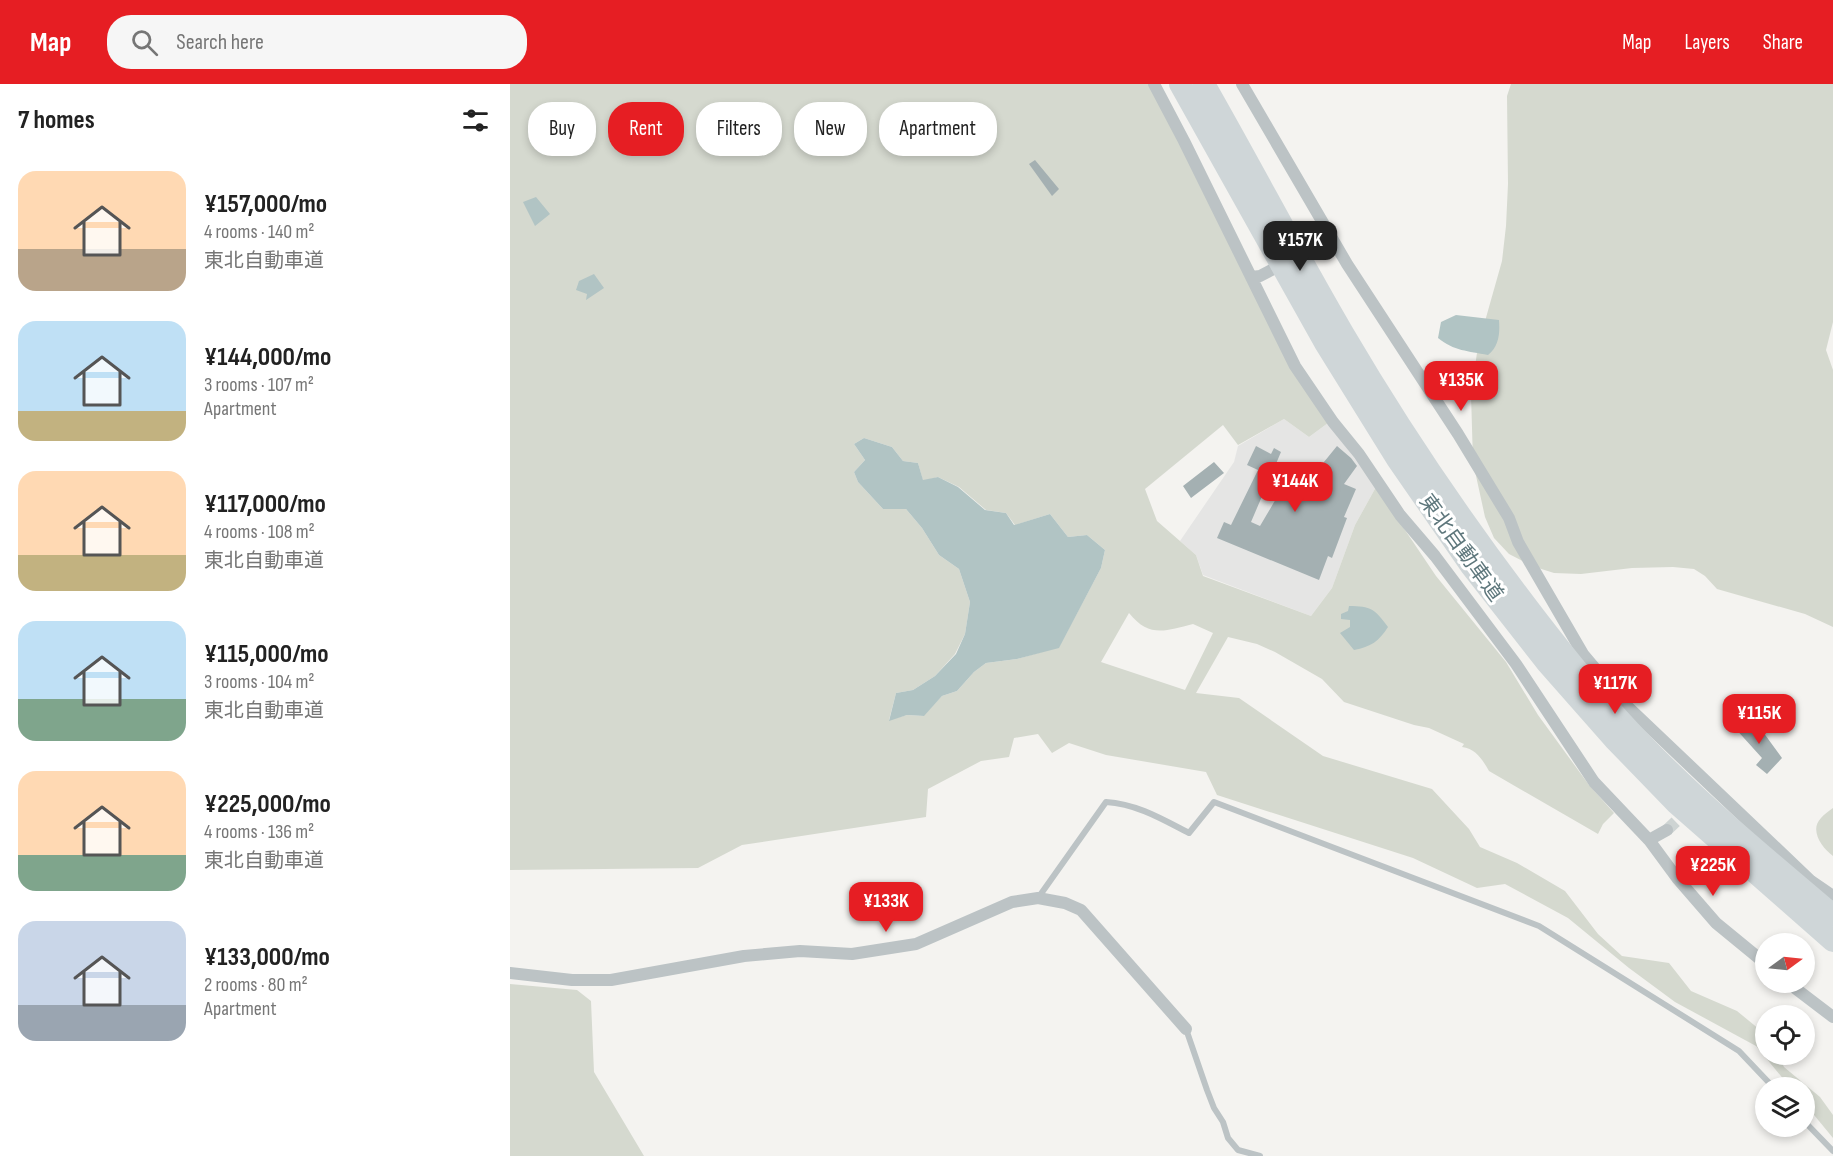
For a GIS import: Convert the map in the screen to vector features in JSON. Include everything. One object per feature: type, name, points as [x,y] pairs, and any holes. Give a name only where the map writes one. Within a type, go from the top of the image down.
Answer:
[{"type":"highway","name":"東北自動車道","points":[[1180,84],[1325,343],[1397,459],[1471,566],[1547,663],[1677,804],[1833,941]]},
{"type":"highway","name":"東北自動車道","points":[[1204,84],[1343,332],[1415,450],[1487,555],[1562,651],[1628,730],[1691,792],[1833,915]]},
{"type":"street","points":[[1154,84],[1256,277],[1263,302],[1295,366],[1333,422],[1359,454],[1400,515],[1435,556],[1516,664],[1594,782],[1649,840],[1677,878],[1716,923],[1755,955]]},
{"type":"street","points":[[1242,84],[1328,238],[1458,434],[1509,518],[1518,542],[1559,609],[1583,654],[1626,705],[1710,789],[1811,881],[1833,896]]},
{"type":"street","points":[[1256,277],[1328,238]]},
{"type":"street","points":[[1649,840],[1668,830]]},
{"type":"street","points":[[510,973],[572,980],[611,980],[744,956],[800,951],[852,954],[916,944],[1012,902],[1038,898],[1065,903],[1081,910],[1186,1029]]},
{"type":"street","points":[[1801,993],[1833,1017]]},
{"type":"lane","points":[[1038,898],[1106,802],[1124,803],[1145,810],[1189,833],[1214,802],[1539,926],[1739,1051],[1764,1077]]},
{"type":"lane","points":[[1186,1029],[1207,1090],[1223,1122],[1227,1137],[1238,1150],[1260,1156]]},
{"type":"lane","points":[[1815,1132],[1833,1151]]},
{"type":"shaded area","points":[[510,84],[1150,84],[1328,423],[1309,437],[1284,419],[1238,445],[1223,425],[1145,489],[1157,521],[1196,555],[1203,576],[1311,616],[1332,588],[1355,525],[1376,487],[1436,576],[1506,662],[1538,715],[1589,785],[1614,813],[1603,824],[1598,834],[1489,771],[1475,752],[1462,747],[1464,744],[1429,728],[1344,702],[1322,679],[1257,644],[1228,637],[1196,693],[1239,698],[1323,756],[1432,789],[1469,829],[1480,847],[1517,863],[1565,891],[1598,934],[1622,956],[1669,963],[1691,991],[1737,1011],[1755,1026],[1755,1045],[1675,1002],[1568,918],[1505,884],[1477,888],[1413,858],[1217,795],[1206,772],[1106,755],[1069,743],[1052,753],[1038,734],[1014,738],[1009,757],[981,761],[928,789],[926,817],[742,845],[698,868],[510,870]],"holes":[[[864,438],[892,447],[903,461],[918,463],[923,481],[938,477],[959,487],[986,510],[1006,513],[1015,525],[1050,514],[1068,537],[1087,535],[1105,550],[1101,568],[1059,647],[1017,659],[986,663],[974,672],[957,691],[942,696],[923,716],[907,715],[889,720],[896,693],[913,690],[935,676],[955,654],[965,634],[970,602],[959,569],[939,555],[922,528],[906,509],[883,509],[858,482],[854,472],[865,460],[854,444]],[[1129,613],[1136,621],[1158,630],[1193,624],[1213,633],[1185,690],[1101,662]]]},
{"type":"shaded area","points":[[1511,84],[1833,84],[1833,322],[1826,350],[1833,370],[1833,627],[1805,614],[1717,589],[1705,576],[1694,569],[1632,568],[1581,574],[1554,573],[1532,566],[1509,554],[1494,538],[1485,517],[1473,462],[1471,394],[1478,346],[1502,261],[1508,184],[1507,96]]},
{"type":"shaded area","points":[[536,197],[550,214],[535,226],[523,202]]},
{"type":"shaded area","points":[[594,274],[604,288],[586,300],[587,294],[576,290],[579,281]]},
{"type":"shaded area","points":[[1456,315],[1499,320],[1498,339],[1488,355],[1456,348],[1438,338],[1441,322]]},
{"type":"shaded area","points":[[1284,419],[1309,437],[1328,423],[1376,487],[1355,525],[1332,588],[1311,616],[1203,575],[1196,555],[1180,541],[1234,462],[1238,446]]},
{"type":"shaded area","points":[[864,438],[892,447],[903,461],[918,463],[923,480],[938,477],[958,487],[985,510],[1006,513],[1014,525],[1050,514],[1068,537],[1087,535],[1105,550],[1101,568],[1059,648],[1017,659],[986,663],[974,672],[957,691],[942,696],[924,716],[907,715],[889,721],[896,693],[913,690],[935,676],[956,654],[965,634],[970,602],[959,569],[939,555],[922,528],[906,509],[883,509],[858,482],[854,472],[865,460],[854,444]]},
{"type":"shaded area","points":[[1349,606],[1372,610],[1388,627],[1374,643],[1354,650],[1340,633],[1350,627],[1350,620],[1341,619],[1341,614],[1348,611]]},
{"type":"shaded area","points":[[1833,808],[1833,856],[1821,844],[1816,828],[1822,817]]},
{"type":"shaded area","points":[[510,984],[577,990],[591,1001],[594,1072],[644,1156],[510,1156]]},
{"type":"shaded area","points":[[1772,1065],[1783,1065],[1796,1077],[1782,1077]]},
{"type":"shaded area","points":[[1815,1093],[1833,1115],[1833,1138],[1815,1116]]},
{"type":"building","points":[[1035,160],[1059,189],[1052,196],[1029,164]]},
{"type":"building","points":[[1256,446],[1271,454],[1274,448],[1281,452],[1251,522],[1260,526],[1296,465],[1315,473],[1337,446],[1357,466],[1344,484],[1356,489],[1344,517],[1347,518],[1332,558],[1328,556],[1319,580],[1217,538],[1224,522],[1231,525],[1258,470],[1247,465]]},
{"type":"building","points":[[1214,462],[1224,473],[1191,498],[1183,486]]},
{"type":"building","points":[[1741,721],[1755,721],[1782,758],[1767,774],[1756,765],[1762,758],[1734,727]]},
{"type":"tunnel","points":[[1667,830],[1688,810]]}]
